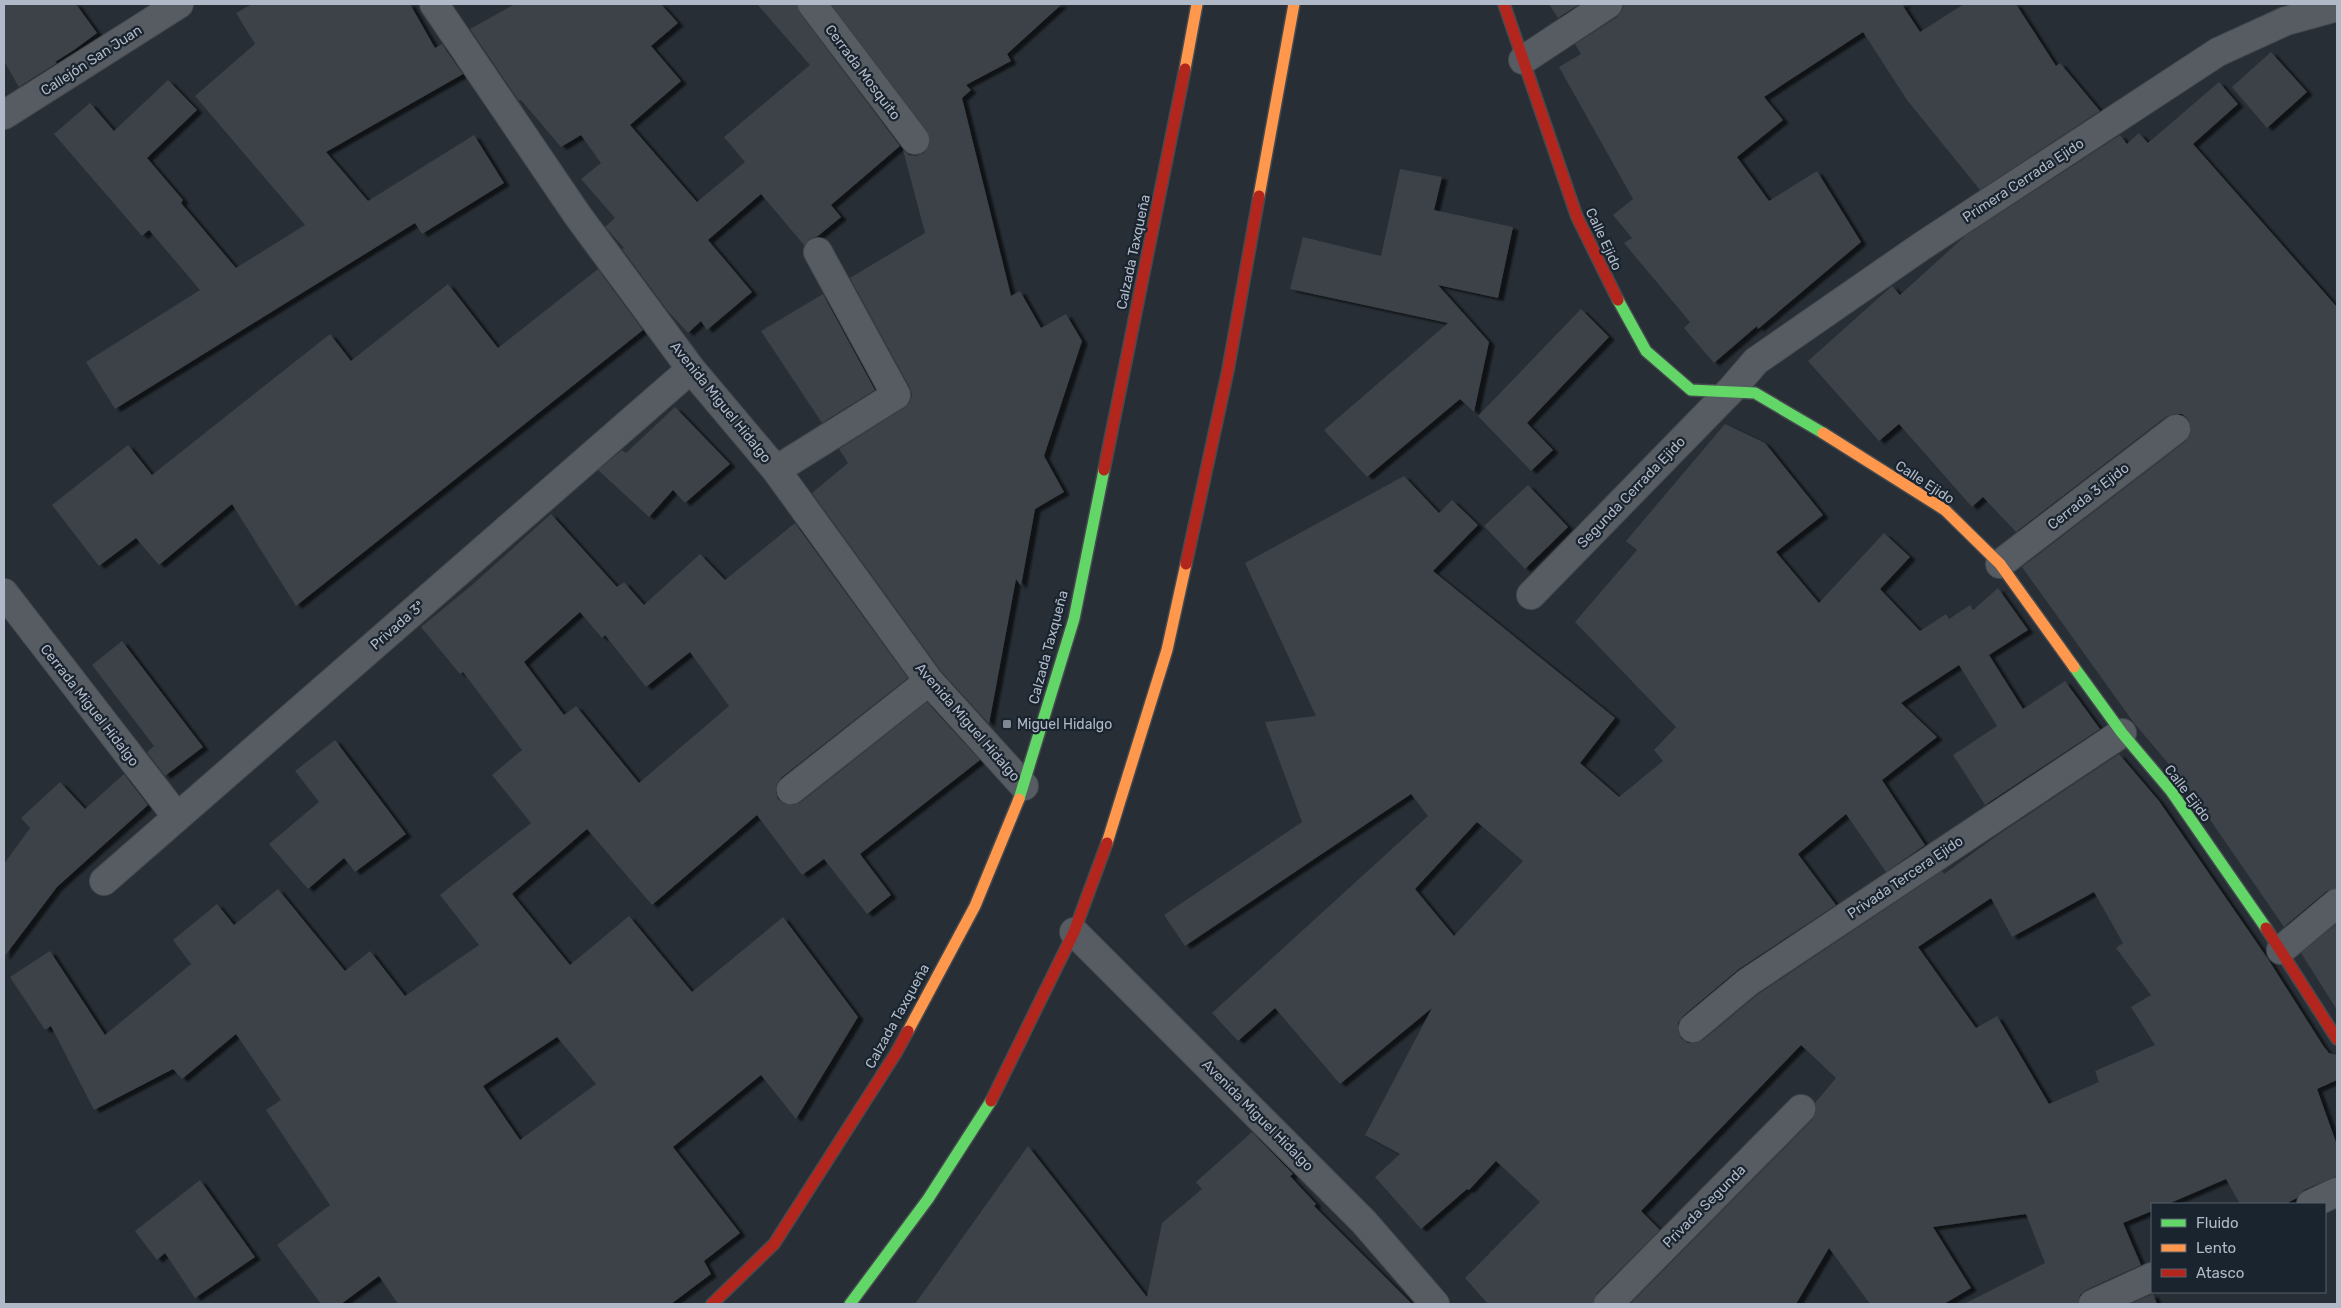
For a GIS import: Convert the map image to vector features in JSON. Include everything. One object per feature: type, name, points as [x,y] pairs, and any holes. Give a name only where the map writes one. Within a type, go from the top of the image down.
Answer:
[{"type":"main road","name":"Calzada Taxqueña","points":[[712,1304],[774,1244],[896,1053],[974,906],[1024,786],[1074,619],[1197,4]]},
{"type":"main road","points":[[850,1304],[928,1199],[995,1094],[1074,932],[1116,815],[1167,650],[1228,370],[1294,4]]},
{"type":"main road","name":"Calle Ejido","points":[[1504,4],[1577,217],[1611,287],[1646,351],[1691,390],[1731,390],[1755,393],[1945,510],[2000,564],[2122,733],[2170,792],[2281,950],[2337,1039]]},
{"type":"street","name":"Callejón San Juan","points":[[4,115],[179,4]]},
{"type":"street","name":"Avenida Miguel Hidalgo","points":[[434,4],[578,216],[691,368],[776,470],[929,681],[1024,786]]},
{"type":"street","name":"Cerrada Mosquito","points":[[812,4],[915,140]]},
{"type":"street","points":[[1523,60],[1608,4]]},
{"type":"street","name":"Primera Cerrada Ejido","points":[[1731,390],[1756,361],[1922,246],[2218,52],[2286,20],[2337,7]]},
{"type":"street","points":[[776,470],[896,396],[818,252]]},
{"type":"street","name":"Privada 3ª","points":[[104,881],[691,368]]},
{"type":"street","name":"Segunda Cerrada Ejido","points":[[1532,594],[1731,390]]},
{"type":"street","name":"Cerrada 3 Ejido","points":[[2000,564],[2176,429]]},
{"type":"street","name":"Cerrada Miguel Hidalgo","points":[[4,593],[177,817]]},
{"type":"street","points":[[791,790],[929,681]]},
{"type":"street","name":"Privada Tercera Ejido","points":[[1693,1028],[1748,982],[2122,733]]},
{"type":"street","points":[[2281,950],[2337,904]]},
{"type":"street","name":"Avenida Miguel Hidalgo","points":[[1074,932],[1358,1215],[1435,1304]]},
{"type":"street","name":"Privada Segunda","points":[[1608,1304],[1801,1109]]},
{"type":"street","points":[[2313,1203],[2337,1192]]},
{"type":"street","points":[[2094,1304],[2151,1277]]},
{"type":"building","points":[[4,4],[76,4],[97,33],[55,62],[57,63],[19,87],[4,61]]},
{"type":"building","points":[[252,4],[410,4],[435,48],[442,44],[463,74],[326,152],[368,201],[474,135],[504,183],[422,234],[415,223],[115,409],[86,362],[200,290],[149,230],[142,236],[54,134],[90,103],[114,131],[168,80],[197,110],[147,158],[183,200],[181,203],[236,268],[305,225],[195,96],[255,44],[236,13]]},
{"type":"building","points":[[515,4],[661,4],[678,23],[651,46],[681,81],[630,125],[697,202],[745,162],[724,137],[810,65],[757,4],[797,4],[800,13],[900,146],[831,205],[841,217],[804,245],[761,194],[708,240],[752,292],[707,330],[701,321],[688,333],[667,310],[622,249],[624,248],[605,227],[615,218],[581,179],[601,163],[581,135],[561,147],[521,100],[519,101],[470,29]]},
{"type":"building","points":[[831,4],[1062,4],[1007,54],[1011,61],[966,85],[971,90],[962,98],[1011,296],[1020,291],[1041,328],[1066,314],[1082,341],[1044,456],[1064,492],[1035,509],[1021,586],[1016,579],[989,724],[941,671],[812,493],[848,463],[839,449],[904,408],[910,402],[912,395],[910,388],[850,278],[925,233],[903,150],[909,155],[916,156],[924,153],[929,146],[930,139],[927,131]]},
{"type":"building","points":[[1549,4],[1580,4],[1558,18]]},
{"type":"building","points":[[1624,4],[1906,4],[1903,6],[1920,32],[1964,4],[2016,4],[2056,66],[2060,63],[2100,111],[1980,190],[1907,100],[1863,32],[1764,97],[1783,120],[1737,157],[1769,201],[1817,171],[1861,242],[1758,329],[1757,326],[1714,363],[1684,328],[1690,322],[1624,243],[1632,238],[1613,215],[1633,199],[1559,67],[1581,54],[1575,44],[1617,17],[1622,11]]},
{"type":"building","points":[[2271,52],[2307,92],[2267,128],[2232,87]]},
{"type":"building","points":[[2219,82],[2238,104],[2193,144],[2337,307],[2337,888],[2327,891],[2284,927],[2184,782],[2134,723],[2022,567],[2186,441],[2190,435],[2191,427],[2188,419],[2182,414],[2166,417],[2016,532],[1983,497],[1972,507],[1899,424],[1879,441],[1808,361],[1892,286],[1900,295],[1965,236],[2120,135],[2127,144],[2139,133],[2148,143]]},
{"type":"building","points":[[1400,169],[1442,177],[1434,210],[1513,227],[1498,298],[1438,285],[1489,342],[1474,412],[1460,399],[1367,477],[1324,430],[1448,323],[1290,289],[1303,237],[1381,256]]},
{"type":"building","points":[[598,269],[643,330],[296,606],[232,504],[159,565],[136,538],[99,566],[52,505],[128,445],[152,475],[330,334],[351,361],[448,284],[498,348]]},
{"type":"building","points":[[823,294],[875,390],[822,423],[761,331]]},
{"type":"building","points":[[1581,309],[1609,337],[1527,423],[1553,450],[1531,471],[1478,416]]},
{"type":"building","points":[[675,407],[730,464],[685,503],[673,490],[649,517],[598,470],[622,450],[626,453]]},
{"type":"building","points":[[1725,424],[1765,443],[1823,515],[1776,552],[1819,603],[1884,533],[1910,557],[1880,589],[1920,631],[1946,614],[1949,619],[1970,605],[1973,610],[1998,588],[2028,630],[1989,655],[2023,709],[2065,681],[2100,729],[1985,805],[1953,755],[1997,726],[1959,665],[1901,703],[1937,737],[1882,780],[1925,845],[1886,872],[1846,814],[1798,854],[1836,905],[1739,969],[1683,1016],[1678,1023],[1678,1031],[1681,1038],[1688,1043],[1696,1043],[1703,1040],[1757,995],[1942,871],[1944,874],[2002,832],[2119,754],[2159,801],[2268,959],[2324,1047],[2329,1053],[2337,1055],[2337,1080],[2317,1089],[2337,1145],[2337,1176],[2304,1190],[2297,1198],[2287,1203],[2239,1203],[2226,1179],[2170,1203],[2151,1203],[2151,1211],[2123,1223],[2141,1265],[2086,1290],[2080,1295],[2078,1304],[1964,1304],[2045,1263],[2026,1214],[1933,1227],[1971,1288],[1944,1304],[1870,1304],[1829,1248],[1796,1304],[1630,1304],[1812,1120],[1816,1112],[1815,1103],[1836,1078],[1801,1045],[1641,1211],[1660,1230],[1597,1293],[1593,1304],[1488,1304],[1465,1278],[1540,1202],[1496,1161],[1469,1190],[1467,1189],[1421,1229],[1375,1177],[1400,1154],[1365,1135],[1432,1008],[1340,1084],[1275,1008],[1238,1041],[1212,1013],[1428,816],[1411,794],[1185,946],[1164,915],[1302,822],[1265,722],[1316,716],[1245,563],[1404,476],[1439,513],[1452,500],[1478,525],[1433,571],[1615,718],[1580,763],[1619,797],[1663,761],[1654,750],[1676,727],[1575,622],[1637,550],[1626,541]],"holes":[[[1477,822],[1523,861],[1454,936],[1415,889]],[[2094,892],[2123,943],[2116,948],[2151,995],[2131,1007],[2155,1045],[2095,1071],[2099,1082],[2049,1104],[1997,1016],[1976,1028],[1918,947],[1991,898],[2012,937]]]},
{"type":"building","points":[[1528,485],[1568,527],[1525,569],[1484,526]]},
{"type":"building","points":[[551,514],[617,587],[624,582],[644,605],[700,554],[725,580],[795,523],[908,678],[781,778],[777,784],[776,792],[778,799],[785,804],[793,805],[801,802],[927,702],[980,760],[860,854],[891,895],[867,914],[824,859],[802,875],[757,815],[652,905],[587,829],[512,894],[570,965],[629,916],[692,992],[783,917],[858,1017],[796,1119],[761,1075],[673,1147],[740,1233],[704,1261],[711,1274],[671,1304],[398,1304],[379,1276],[341,1304],[321,1304],[277,1245],[330,1205],[266,1110],[281,1100],[236,1034],[182,1079],[173,1069],[94,1110],[51,1026],[45,1030],[10,977],[50,951],[105,1035],[191,964],[173,940],[217,904],[234,925],[278,889],[345,971],[370,951],[405,996],[479,945],[440,895],[531,823],[492,775],[522,750],[463,672],[460,674],[421,627],[471,586]],"holes":[[[580,612],[602,638],[605,635],[646,687],[690,652],[729,706],[639,783],[576,706],[564,715],[524,662]],[[557,1037],[596,1084],[520,1140],[483,1086]]]},
{"type":"building","points":[[122,641],[203,747],[165,776],[147,752],[154,746],[92,665]]},
{"type":"building","points":[[335,740],[406,834],[355,872],[344,858],[308,889],[269,844],[319,802],[295,771]]},
{"type":"building","points":[[124,774],[148,805],[57,887],[4,957],[4,864],[30,828],[21,818],[60,782],[85,809]]},
{"type":"building","points":[[2337,923],[2337,1010],[2301,953]]},
{"type":"building","points":[[1252,1132],[1293,1174],[1290,1176],[1316,1204],[1314,1206],[1412,1304],[915,1304],[1028,1146],[1147,1297],[1162,1223],[1202,1189],[1196,1182]]},
{"type":"building","points":[[200,1180],[255,1257],[195,1298],[165,1253],[157,1260],[135,1231]]},
{"type":"building","points":[[2153,1294],[2157,1304],[2130,1304]]},
{"type":"traffic: fast","points":[[1618,300],[1646,351],[1691,390],[1755,393],[1823,433]]},
{"type":"traffic: fast","points":[[1019,799],[1074,619],[1104,470]]},
{"type":"traffic: fast","points":[[2074,667],[2122,733],[2171,791],[2266,928]]},
{"type":"traffic: fast","points":[[850,1304],[928,1199],[991,1101]]},
{"type":"traffic: slow","points":[[1185,69],[1197,4]]},
{"type":"traffic: slow","points":[[1259,196],[1294,4]]},
{"type":"traffic: slow","points":[[1823,433],[1945,510],[2000,564],[2074,667]]},
{"type":"traffic: slow","points":[[1107,843],[1167,650],[1186,564]]},
{"type":"traffic: slow","points":[[908,1031],[975,906],[1019,799]]},
{"type":"traffic: jam","points":[[1504,4],[1577,217],[1618,300]]},
{"type":"traffic: jam","points":[[1104,470],[1185,69]]},
{"type":"traffic: jam","points":[[1186,564],[1228,370],[1259,196]]},
{"type":"traffic: jam","points":[[991,1101],[1074,932],[1107,843]]},
{"type":"traffic: jam","points":[[2266,928],[2337,1039]]},
{"type":"traffic: jam","points":[[712,1304],[774,1244],[896,1053],[908,1031]]},
{"type":"place","name":"Miguel Hidalgo","points":[[1007,724]]}]
